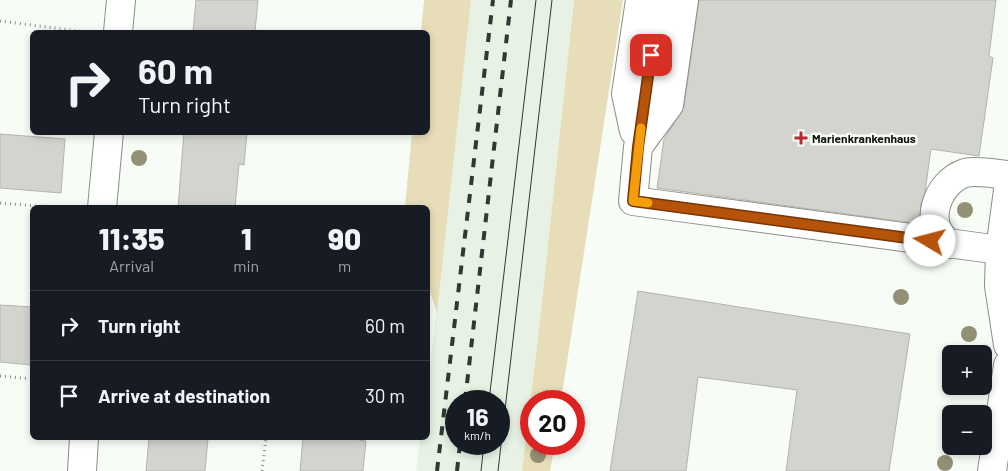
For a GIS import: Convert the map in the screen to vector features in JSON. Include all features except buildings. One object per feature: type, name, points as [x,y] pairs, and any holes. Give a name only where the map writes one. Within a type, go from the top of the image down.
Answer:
[{"type":"street","points":[[118,30],[121,0]]},
{"type":"street","points":[[638,147],[626,94],[640,0]]},
{"type":"street","points":[[660,0],[638,147],[633,201],[1000,250]]},
{"type":"street","points":[[638,147],[670,105],[684,0]]},
{"type":"street","points":[[102,205],[108,135]]},
{"type":"street","points":[[950,244],[940,236],[935,221],[937,201],[945,186],[966,173],[1008,175]]},
{"type":"street","points":[[1007,330],[999,286],[1000,250],[1008,190]]},
{"type":"street","points":[[992,471],[1008,365]]},
{"type":"street","points":[[82,471],[84,440]]},
{"type":"path","points":[[0,21],[70,30]]},
{"type":"path","points":[[0,203],[30,205]]},
{"type":"path","points":[[0,376],[30,379]]},
{"type":"path","points":[[262,471],[266,440]]},
{"type":"shaded area","points":[[424,0],[471,0],[437,313],[430,292],[430,205],[405,205],[412,135],[430,135],[430,30],[421,30]]},
{"type":"shaded area","points":[[471,0],[574,0],[532,390],[520,390],[520,455],[524,455],[522,471],[416,471],[420,440],[430,440],[430,367]]},
{"type":"shaded area","points":[[574,0],[623,0],[563,390],[532,390]]},
{"type":"shaded area","points":[[524,455],[553,455],[550,471],[522,471]]},
{"type":"tram line","points":[[490,390],[536,0]]},
{"type":"tram line","points":[[498,471],[552,0]]},
{"type":"tram line","points":[[481,471],[483,455]]},
{"type":"railway","points":[[437,471],[493,0]]},
{"type":"railway","points":[[466,390],[511,0]]},
{"type":"railway","points":[[457,471],[459,455]]},
{"type":"slow traffic","points":[[641,128],[633,201],[648,203]]},
{"type":"place","name":"Marienkrankenhaus","points":[[801,138]]},
{"type":"route","points":[[651,55],[638,147],[633,201],[930,241]]}]
